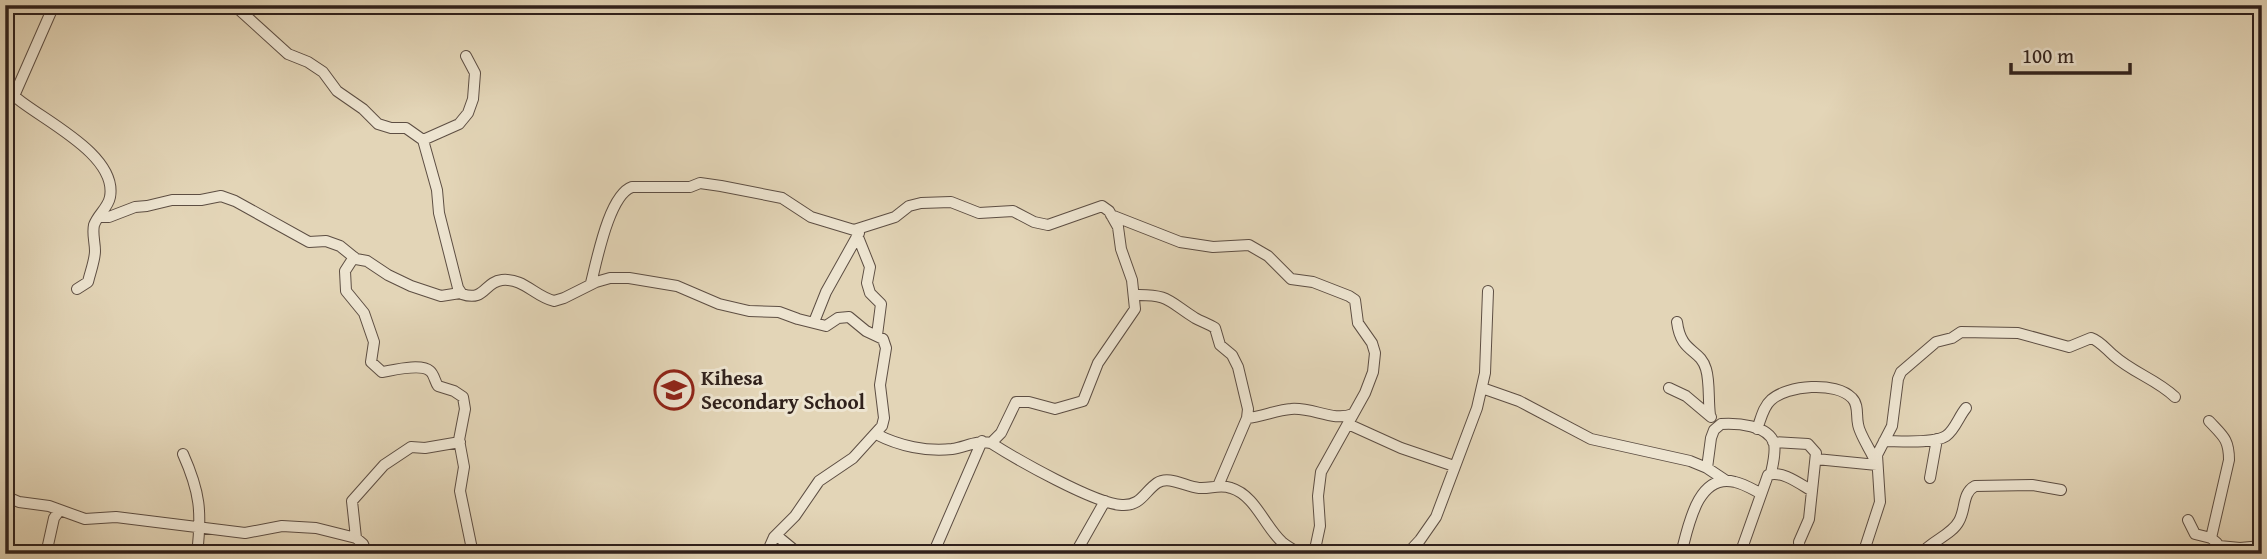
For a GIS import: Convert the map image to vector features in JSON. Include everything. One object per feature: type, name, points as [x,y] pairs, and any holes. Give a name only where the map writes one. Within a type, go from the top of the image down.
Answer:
[{"type":"street","points":[[54,5],[14,96],[60,127],[100,163],[111,192],[107,206],[95,222],[95,253],[88,282],[77,289]]},
{"type":"street","points":[[234,5],[288,54],[323,72],[337,91],[363,109],[378,124],[386,128],[406,128],[423,140],[460,293]]},
{"type":"street","points":[[423,140],[459,124],[468,113],[473,99],[475,73],[466,56]]},
{"type":"street","points":[[591,283],[599,246],[613,207],[628,188],[690,187],[700,183],[721,186],[782,198],[816,219],[826,220],[859,233]]},
{"type":"street","points":[[99,217],[109,217],[135,207],[172,200],[201,200],[220,196],[309,242],[331,243],[388,275],[440,296],[460,293],[467,296],[480,295],[499,280],[519,281],[554,301],[591,283],[610,278],[629,278],[677,286],[719,304],[749,311],[779,312],[826,326],[838,318],[849,317],[883,340],[886,348],[880,385],[884,421],[876,435],[853,458],[824,477],[795,516],[776,535],[770,546],[770,554]]},
{"type":"street","points":[[814,321],[859,233],[895,218],[909,206],[951,202],[979,213],[1013,211],[1034,222],[1048,225],[1097,206],[1107,208],[1111,215],[1130,270],[1134,295],[1133,313],[1098,363],[1083,401],[1055,409],[1029,402],[1016,402],[1001,433],[986,442],[956,448],[919,448],[876,435]]},
{"type":"street","points":[[1111,215],[1180,242],[1213,247],[1249,245],[1268,256],[1291,279],[1313,282],[1355,300],[1358,323],[1372,343],[1375,353],[1373,372],[1321,472],[1318,496],[1320,526],[1314,554]]},
{"type":"street","points":[[859,233],[870,267],[867,282],[870,293],[881,304],[877,335]]},
{"type":"street","points":[[354,257],[345,271],[346,291],[362,310],[373,340],[371,362],[383,372],[427,368],[432,372],[438,386],[462,396],[465,409],[459,432],[464,467],[460,491],[473,554]]},
{"type":"street","points":[[1407,554],[1436,517],[1482,388],[1488,291]]},
{"type":"street","points":[[1134,295],[1161,295],[1215,328],[1220,345],[1232,355],[1238,367],[1248,409],[1247,418],[1218,486]]},
{"type":"street","points":[[1677,322],[1683,343],[1707,371],[1710,415]]},
{"type":"street","points":[[1863,554],[1880,502],[1877,454],[1892,426],[1898,379],[1902,372],[1936,342],[1967,331],[2018,333],[2068,346],[2091,338],[2135,373],[2156,381],[2175,397]]},
{"type":"street","points":[[1757,429],[1766,406],[1773,398],[1807,388],[1833,387],[1846,393],[1855,402],[1858,427],[1877,464]]},
{"type":"street","points":[[1482,388],[1519,401],[1591,439],[1674,456],[1707,468],[1726,480]]},
{"type":"street","points":[[1670,388],[1686,396],[1710,415],[1717,426]]},
{"type":"street","points":[[1884,441],[1937,439],[1947,435],[1966,408]]},
{"type":"street","points":[[1247,418],[1289,409],[1341,418],[1353,414]]},
{"type":"street","points":[[2209,421],[2227,440],[2229,449],[2229,460],[2211,538],[2218,550],[2262,546]]},
{"type":"street","points":[[1348,424],[1401,449],[1454,466]]},
{"type":"street","points":[[1717,426],[1734,424],[1757,429],[1773,442],[1808,444],[1816,453],[1809,519],[1799,542],[1800,554]]},
{"type":"street","points":[[1707,468],[1717,426]]},
{"type":"street","points":[[1930,478],[1937,439]]},
{"type":"street","points":[[356,538],[352,501],[384,465],[411,447],[425,448],[460,442]]},
{"type":"street","points":[[986,442],[1055,478],[1105,501],[1122,505],[1142,500],[1162,481],[1180,482],[1198,488],[1218,486],[1235,489],[1245,497],[1282,542],[1301,554]]},
{"type":"street","points":[[933,554],[986,442]]},
{"type":"street","points":[[1740,554],[1760,493],[1771,473],[1773,442]]},
{"type":"street","points":[[183,454],[198,491],[200,529],[197,554]]},
{"type":"street","points":[[1816,459],[1877,464]]},
{"type":"street","points":[[1771,473],[1783,475],[1812,491]]},
{"type":"street","points":[[1681,554],[1701,495],[1712,484],[1734,481],[1760,493]]},
{"type":"street","points":[[1921,554],[1927,546],[1958,523],[1970,488],[2032,485],[2061,491]]},
{"type":"street","points":[[5,496],[19,502],[49,506],[85,519],[116,517],[245,533],[291,525],[316,528],[356,538],[363,544],[367,554]]},
{"type":"street","points":[[1075,554],[1105,501]]},
{"type":"street","points":[[46,554],[54,518],[60,510]]},
{"type":"street","points":[[2188,520],[2194,534],[2211,538]]},
{"type":"street","points":[[776,535],[799,554]]},
{"type":"place","name":"Kihesa Secondary School","points":[[674,390]]}]
